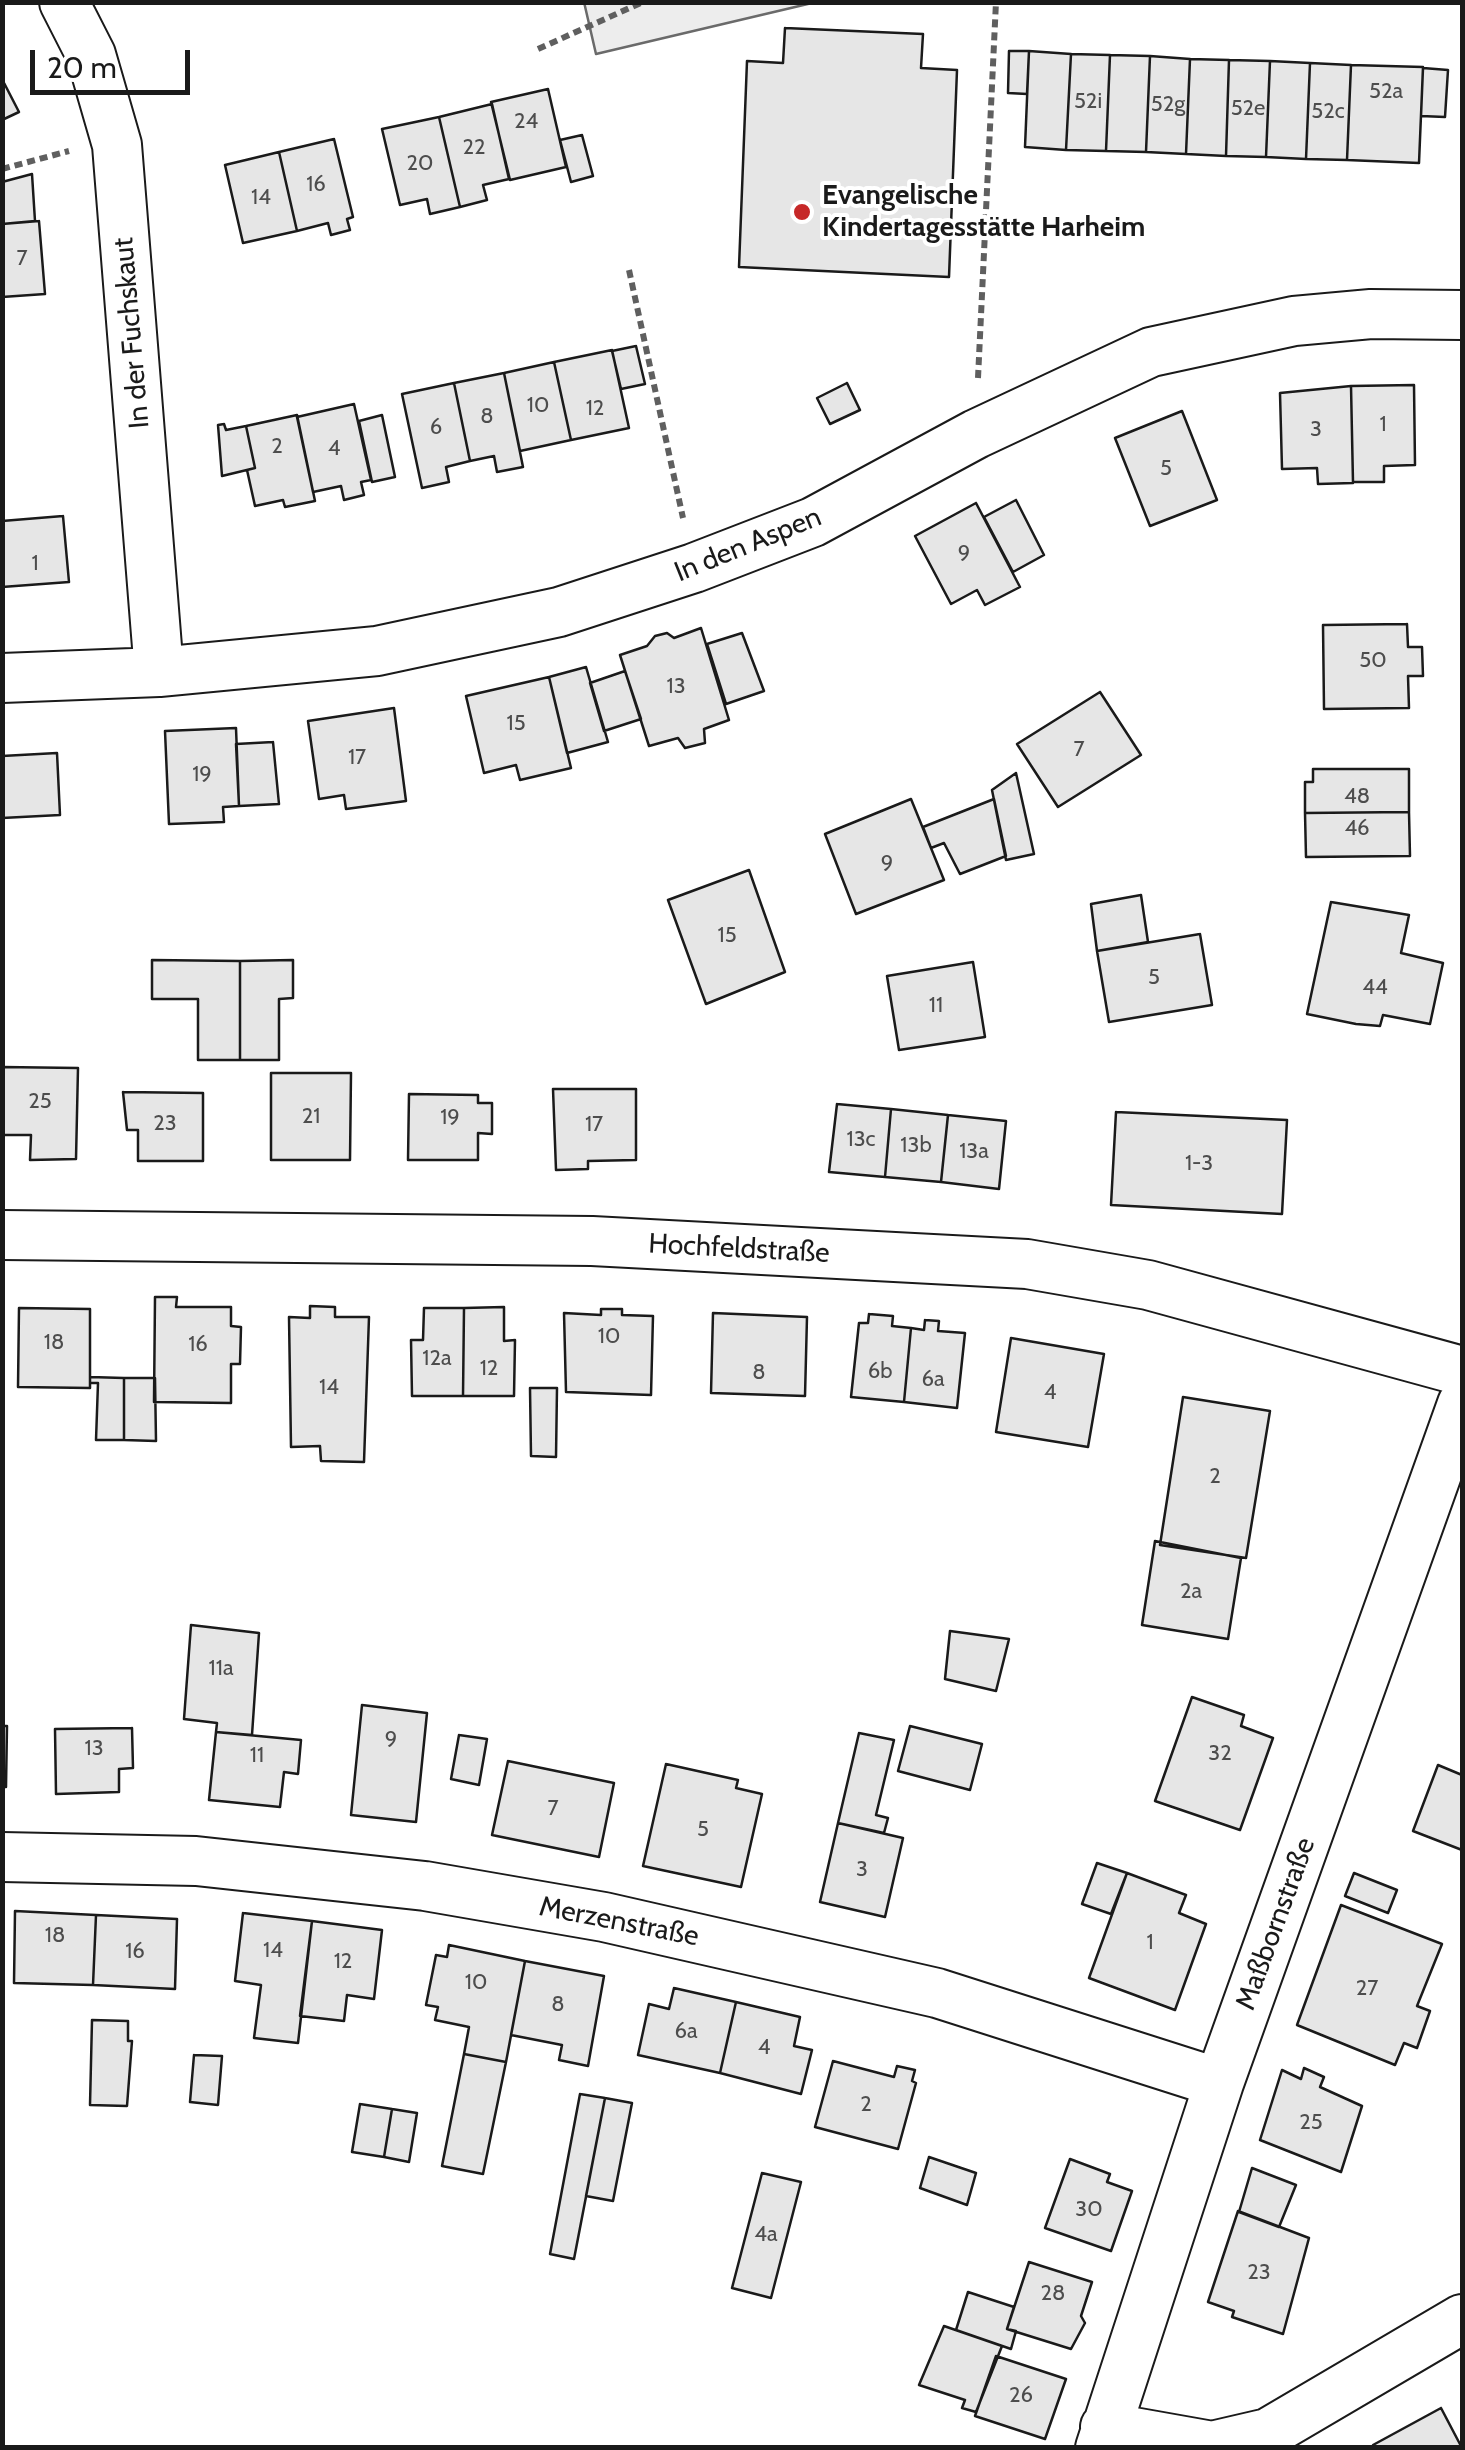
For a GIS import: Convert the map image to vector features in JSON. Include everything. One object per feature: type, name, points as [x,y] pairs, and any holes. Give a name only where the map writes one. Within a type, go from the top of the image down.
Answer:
[{"type":"street","name":"In der Fuchskaut","points":[[64,2],[91,55],[116,146],[159,672]]},
{"type":"street","name":"In den Aspen","points":[[2,678],[159,672],[377,651],[559,612],[694,568],[813,522],[976,434],[1121,365],[1209,336],[1352,316],[1462,316]]},
{"type":"street","name":"Hochfeldstraße","points":[[2,1236],[592,1242],[1027,1264],[1148,1285],[1462,1371]]},
{"type":"street","name":"Maßbornstraße","points":[[1102,2437],[1218,2084],[1462,1404]]},
{"type":"street","name":"Merzenstraße","points":[[2,1857],[196,1861],[425,1886],[604,1917],[937,1993],[1218,2084]]},
{"type":"street","points":[[1102,2437],[1212,2446],[1268,2432],[1462,2319]]},
{"type":"path","points":[[538,49],[643,2]]},
{"type":"path","points":[[976,434],[996,2]]},
{"type":"path","points":[[2,169],[75,149],[116,146]]},
{"type":"path","points":[[628,270],[694,568]]},
{"type":"shaded area","points":[[584,2],[812,2],[812,3],[596,54]]},
{"type":"building","points":[[785,28],[923,34],[921,68],[957,70],[949,277],[739,267],[747,61],[783,63]]},
{"type":"building","points":[[1009,51],[1029,51],[1027,94],[1008,93]]},
{"type":"building","points":[[1029,51],[1071,54],[1066,150],[1025,147]]},
{"type":"building","points":[[1071,54],[1110,55],[1106,151],[1066,150]]},
{"type":"building","points":[[1110,55],[1150,56],[1146,152],[1106,151]]},
{"type":"building","points":[[1150,56],[1190,59],[1186,154],[1146,152]]},
{"type":"building","points":[[1190,59],[1229,60],[1226,156],[1186,154]]},
{"type":"building","points":[[1229,60],[1270,61],[1266,157],[1226,156]]},
{"type":"building","points":[[1270,61],[1310,63],[1306,159],[1266,157]]},
{"type":"building","points":[[1310,63],[1351,65],[1347,160],[1306,159]]},
{"type":"building","points":[[1351,65],[1423,67],[1419,163],[1347,160]]},
{"type":"building","points":[[1423,68],[1448,70],[1445,117],[1421,116]]},
{"type":"building","points":[[2,79],[19,112],[2,120]]},
{"type":"building","points":[[548,89],[566,167],[510,180],[491,102]]},
{"type":"building","points":[[492,104],[509,179],[483,185],[487,200],[460,207],[439,117]]},
{"type":"building","points":[[439,117],[460,207],[430,214],[427,199],[400,205],[382,129]]},
{"type":"building","points":[[582,135],[593,176],[571,182],[560,140]]},
{"type":"building","points":[[334,139],[353,217],[347,219],[350,230],[331,235],[328,223],[297,231],[279,152]]},
{"type":"building","points":[[279,152],[297,231],[243,243],[225,165]]},
{"type":"building","points":[[32,174],[35,221],[2,224],[2,182]]},
{"type":"building","points":[[39,221],[45,294],[2,297],[2,224]]},
{"type":"building","points":[[636,346],[645,384],[621,389],[612,351]]},
{"type":"building","points":[[612,350],[629,428],[571,440],[554,362]]},
{"type":"building","points":[[554,362],[571,440],[520,451],[504,373]]},
{"type":"building","points":[[504,373],[523,467],[497,472],[494,456],[470,461],[454,383]]},
{"type":"building","points":[[454,383],[470,461],[446,467],[449,482],[422,488],[402,394]]},
{"type":"building","points":[[847,383],[860,410],[830,424],[817,398]]},
{"type":"building","points":[[1414,385],[1415,465],[1384,466],[1384,482],[1353,482],[1351,386]]},
{"type":"building","points":[[1351,386],[1353,483],[1318,484],[1317,468],[1282,469],[1280,393]]},
{"type":"building","points":[[354,404],[371,480],[361,482],[364,495],[344,500],[341,486],[313,492],[297,417]]},
{"type":"building","points":[[1182,411],[1217,500],[1150,526],[1115,438]]},
{"type":"building","points":[[297,415],[315,501],[285,507],[283,500],[255,506],[247,470],[255,468],[246,426]]},
{"type":"building","points":[[382,415],[395,477],[372,482],[359,421]]},
{"type":"building","points":[[224,424],[226,430],[246,426],[255,468],[222,476],[218,425]]},
{"type":"building","points":[[1016,500],[1044,555],[1013,572],[984,517]]},
{"type":"building","points":[[976,503],[1020,587],[985,605],[977,590],[951,604],[915,536]]},
{"type":"building","points":[[63,516],[69,582],[2,587],[2,521]]},
{"type":"building","points":[[1407,624],[1408,647],[1422,647],[1423,676],[1408,676],[1409,708],[1324,709],[1323,625]]},
{"type":"building","points":[[701,628],[729,720],[704,729],[705,743],[685,748],[678,738],[649,746],[620,655],[647,646],[655,636],[667,633],[674,638]]},
{"type":"building","points":[[742,633],[764,691],[726,704],[707,644]]},
{"type":"building","points":[[586,667],[608,742],[567,753],[549,677]]},
{"type":"building","points":[[625,671],[641,719],[604,731],[590,683]]},
{"type":"building","points":[[549,677],[571,768],[520,780],[516,765],[484,773],[466,696]]},
{"type":"building","points":[[1100,692],[1141,755],[1058,807],[1017,744]]},
{"type":"building","points":[[394,708],[406,801],[346,809],[344,795],[319,799],[308,721]]},
{"type":"building","points":[[236,728],[239,806],[223,807],[224,822],[169,824],[165,731]]},
{"type":"building","points":[[273,742],[279,804],[239,806],[236,744]]},
{"type":"building","points":[[57,753],[60,815],[2,818],[2,756]]},
{"type":"building","points":[[1313,769],[1409,769],[1409,812],[1305,813],[1305,782],[1313,782]]},
{"type":"building","points":[[1016,773],[1034,854],[1006,860],[992,790]]},
{"type":"building","points":[[911,799],[944,880],[856,914],[825,834]]},
{"type":"building","points":[[994,799],[1006,856],[960,874],[944,843],[931,848],[923,827]]},
{"type":"building","points":[[1409,812],[1410,856],[1306,857],[1305,813]]},
{"type":"building","points":[[749,870],[785,972],[706,1004],[668,900]]},
{"type":"building","points":[[1141,895],[1148,942],[1097,951],[1091,904]]},
{"type":"building","points":[[1331,902],[1409,915],[1401,953],[1443,963],[1430,1024],[1383,1015],[1380,1026],[1307,1014]]},
{"type":"building","points":[[1200,934],[1212,1005],[1109,1022],[1097,951]]},
{"type":"building","points":[[152,960],[240,961],[240,1060],[198,1060],[198,999],[152,999]]},
{"type":"building","points":[[293,960],[293,998],[279,999],[279,1060],[240,1060],[240,961]]},
{"type":"building","points":[[973,962],[985,1037],[899,1050],[887,976]]},
{"type":"building","points":[[2,1067],[78,1068],[76,1159],[30,1160],[31,1135],[2,1135]]},
{"type":"building","points":[[271,1073],[351,1073],[350,1160],[271,1160]]},
{"type":"building","points":[[553,1089],[636,1089],[636,1160],[588,1161],[588,1169],[556,1170]]},
{"type":"building","points":[[123,1092],[203,1093],[203,1161],[138,1161],[138,1130],[127,1130]]},
{"type":"building","points":[[409,1094],[478,1095],[478,1103],[492,1103],[492,1134],[478,1133],[478,1160],[408,1160]]},
{"type":"building","points":[[837,1104],[891,1109],[885,1177],[829,1172]]},
{"type":"building","points":[[891,1109],[948,1115],[941,1182],[885,1177]]},
{"type":"building","points":[[1116,1112],[1287,1120],[1282,1214],[1111,1205]]},
{"type":"building","points":[[948,1115],[1006,1121],[999,1189],[941,1182]]},
{"type":"building","points":[[155,1297],[177,1297],[176,1307],[231,1307],[231,1326],[241,1327],[240,1364],[231,1364],[231,1403],[154,1402]]},
{"type":"building","points":[[310,1306],[335,1307],[335,1317],[369,1317],[364,1462],[321,1461],[320,1446],[291,1447],[289,1317],[310,1318]]},
{"type":"building","points":[[504,1307],[504,1341],[515,1340],[514,1396],[463,1396],[464,1308]]},
{"type":"building","points":[[19,1308],[90,1309],[90,1388],[18,1387]]},
{"type":"building","points":[[424,1308],[464,1308],[463,1396],[412,1396],[411,1340],[423,1340]]},
{"type":"building","points":[[601,1309],[622,1309],[622,1315],[653,1316],[651,1395],[566,1392],[564,1313],[601,1315]]},
{"type":"building","points":[[713,1313],[807,1317],[805,1396],[711,1393]]},
{"type":"building","points":[[869,1314],[893,1316],[892,1326],[911,1328],[904,1402],[851,1397],[859,1323],[868,1323]]},
{"type":"building","points":[[925,1320],[939,1321],[938,1331],[965,1333],[957,1408],[904,1402],[911,1328],[924,1330]]},
{"type":"building","points":[[1011,1338],[1104,1354],[1088,1447],[996,1432]]},
{"type":"building","points":[[90,1377],[124,1378],[124,1440],[96,1440],[98,1383],[90,1383]]},
{"type":"building","points":[[124,1378],[155,1378],[156,1441],[124,1440]]},
{"type":"building","points":[[530,1388],[557,1388],[556,1457],[531,1456]]},
{"type":"building","points":[[1183,1397],[1270,1411],[1246,1558],[1160,1545]]},
{"type":"building","points":[[1155,1541],[1241,1558],[1228,1639],[1142,1625]]},
{"type":"building","points":[[191,1625],[259,1633],[252,1735],[216,1732],[217,1723],[184,1719]]},
{"type":"building","points":[[950,1631],[1009,1639],[996,1691],[945,1679]]},
{"type":"building","points":[[1192,1697],[1244,1715],[1241,1726],[1273,1738],[1240,1830],[1155,1801]]},
{"type":"building","points":[[362,1705],[427,1713],[416,1822],[351,1815]]},
{"type":"building","points":[[2,1726],[7,1726],[6,1787],[2,1787]]},
{"type":"building","points":[[910,1726],[982,1744],[970,1790],[898,1771]]},
{"type":"building","points":[[132,1728],[133,1768],[119,1769],[119,1792],[56,1794],[55,1729]]},
{"type":"building","points":[[216,1732],[301,1740],[298,1774],[284,1772],[280,1807],[209,1800]]},
{"type":"building","points":[[859,1733],[894,1740],[876,1815],[888,1818],[884,1833],[838,1823]]},
{"type":"building","points":[[459,1735],[487,1739],[479,1785],[451,1779]]},
{"type":"building","points":[[508,1761],[614,1783],[599,1857],[492,1835]]},
{"type":"building","points":[[666,1764],[738,1780],[736,1788],[762,1794],[741,1887],[643,1866]]},
{"type":"building","points":[[1438,1765],[1462,1775],[1462,1850],[1413,1831]]},
{"type":"building","points":[[838,1823],[903,1838],[885,1917],[820,1902]]},
{"type":"building","points":[[1097,1863],[1127,1873],[1111,1914],[1082,1904]]},
{"type":"building","points":[[1127,1873],[1186,1895],[1179,1913],[1206,1924],[1175,2010],[1089,1978]]},
{"type":"building","points":[[1354,1873],[1397,1890],[1388,1913],[1345,1896]]},
{"type":"building","points":[[1341,1905],[1442,1944],[1417,2006],[1430,2011],[1417,2048],[1404,2043],[1395,2065],[1297,2025]]},
{"type":"building","points":[[15,1911],[96,1915],[93,1985],[14,1983]]},
{"type":"building","points":[[243,1913],[312,1921],[298,2043],[254,2038],[261,1985],[235,1981]]},
{"type":"building","points":[[96,1915],[177,1919],[175,1989],[93,1985]]},
{"type":"building","points":[[312,1921],[382,1930],[374,1999],[347,1995],[344,2021],[300,2016]]},
{"type":"building","points":[[449,1945],[525,1961],[506,2062],[464,2054],[469,2027],[435,2020],[438,2007],[426,2005],[436,1955],[447,1957]]},
{"type":"building","points":[[525,1961],[604,1976],[588,2066],[559,2060],[562,2045],[511,2035]]},
{"type":"building","points":[[674,1988],[736,2002],[720,2073],[638,2055],[649,2004],[669,2009]]},
{"type":"building","points":[[736,2002],[800,2017],[794,2046],[812,2050],[801,2094],[720,2073]]},
{"type":"building","points":[[92,2020],[128,2021],[128,2041],[132,2041],[127,2106],[90,2105]]},
{"type":"building","points":[[464,2054],[506,2062],[483,2174],[442,2166]]},
{"type":"building","points":[[194,2055],[222,2056],[218,2105],[190,2102]]},
{"type":"building","points":[[833,2061],[894,2077],[897,2066],[915,2070],[912,2081],[916,2083],[898,2149],[815,2127]]},
{"type":"building","points":[[1304,2068],[1324,2077],[1320,2087],[1362,2106],[1341,2172],[1260,2140],[1282,2070],[1301,2079]]},
{"type":"building","points":[[580,2094],[605,2098],[574,2259],[550,2254]]},
{"type":"building","points":[[605,2098],[632,2103],[613,2201],[586,2196]]},
{"type":"building","points":[[360,2104],[392,2109],[384,2157],[352,2152]]},
{"type":"building","points":[[392,2109],[417,2113],[409,2162],[384,2157]]},
{"type":"building","points":[[929,2157],[976,2173],[967,2205],[920,2188]]},
{"type":"building","points":[[1070,2159],[1110,2174],[1107,2182],[1132,2191],[1111,2251],[1045,2228]]},
{"type":"building","points":[[1252,2168],[1296,2185],[1279,2227],[1239,2212]]},
{"type":"building","points":[[762,2173],[801,2182],[771,2298],[732,2288]]},
{"type":"building","points":[[1238,2211],[1309,2238],[1283,2334],[1232,2317],[1234,2311],[1208,2302]]},
{"type":"building","points":[[1029,2262],[1092,2282],[1081,2316],[1085,2323],[1071,2349],[1007,2329]]},
{"type":"building","points":[[968,2292],[1014,2307],[1007,2329],[1016,2331],[1011,2349],[956,2330]]},
{"type":"building","points":[[944,2326],[1002,2346],[976,2412],[962,2408],[965,2400],[919,2385]]},
{"type":"building","points":[[996,2356],[1066,2379],[1045,2439],[975,2416]]},
{"type":"building","points":[[1441,2408],[1462,2448],[1374,2448],[1373,2445]]},
{"type":"place","name":"Evangelische Kindertagesstätte Harheim","points":[[802,212]]}]
